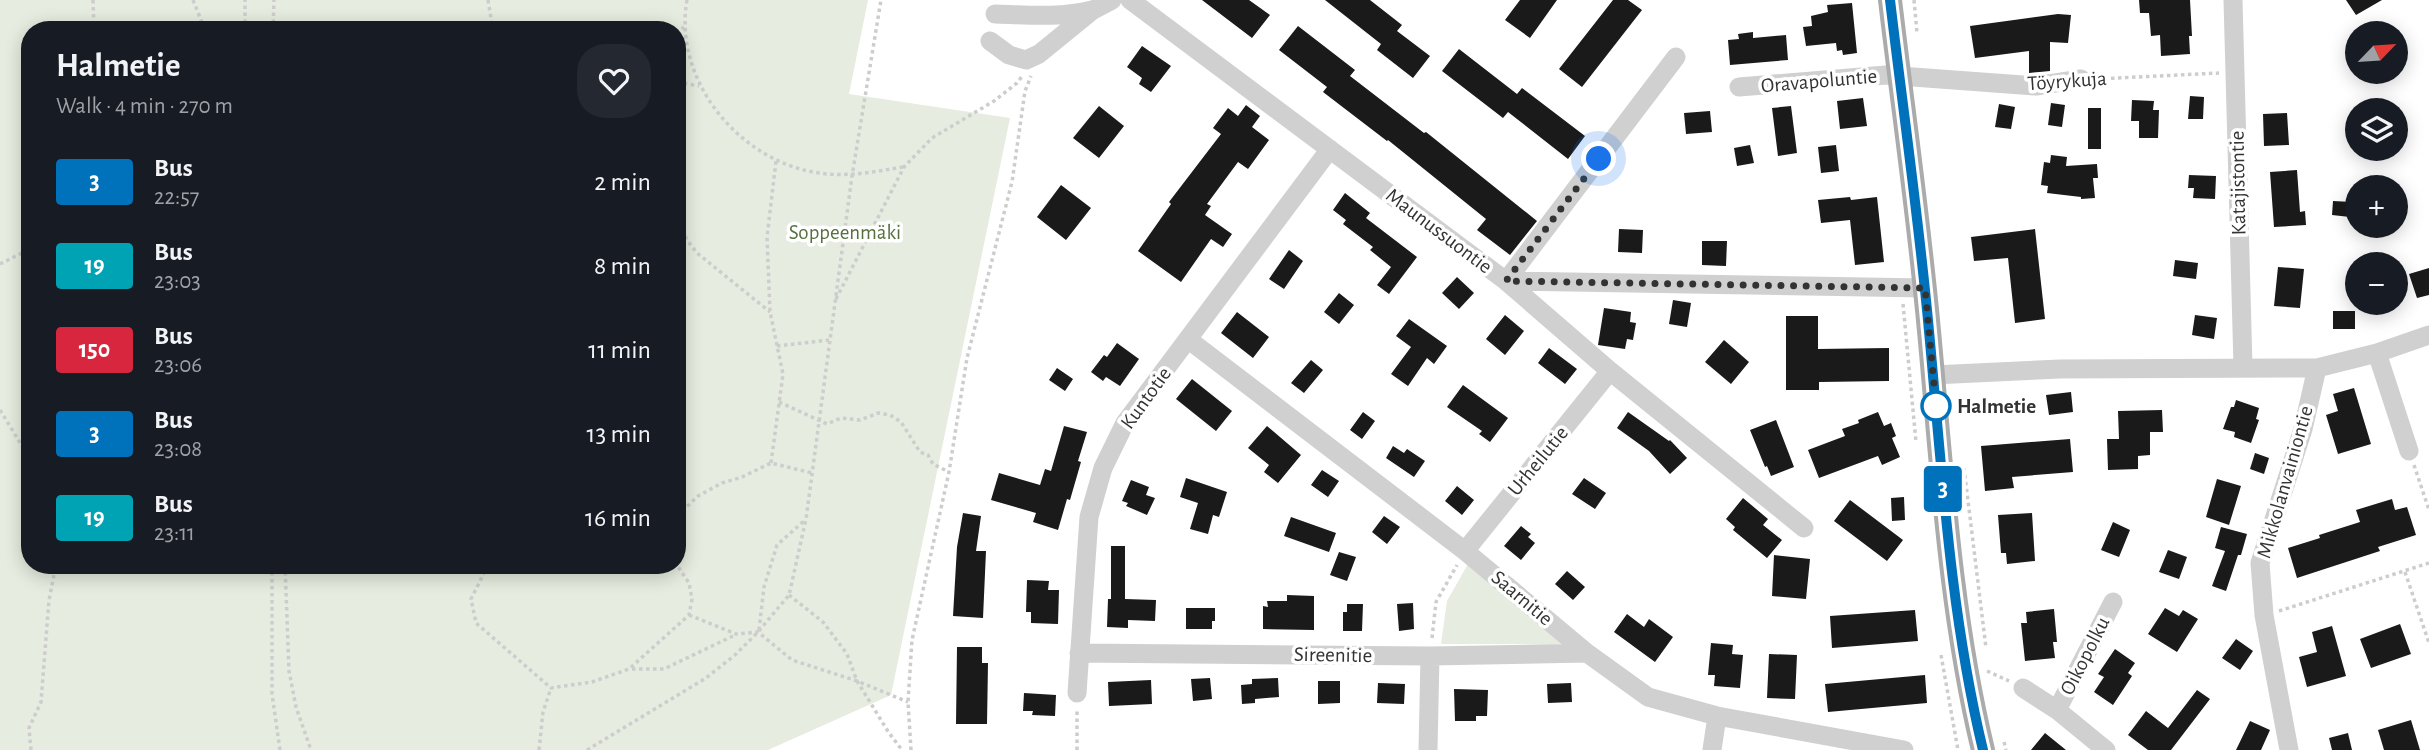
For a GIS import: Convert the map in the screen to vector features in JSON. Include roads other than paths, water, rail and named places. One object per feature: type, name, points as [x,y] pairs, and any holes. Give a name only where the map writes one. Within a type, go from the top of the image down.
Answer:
[{"type":"main road","points":[[1890,0],[1925,288],[1947,527],[1959,621],[1983,750]]},
{"type":"street","points":[[990,41],[1009,55],[1026,60],[1040,54],[1093,10],[1112,0]]},
{"type":"street","name":"Maunussuontie","points":[[1130,0],[1506,281],[1610,370],[1804,528]]},
{"type":"street","name":"Katajistontie","points":[[2233,0],[2243,366]]},
{"type":"street","points":[[995,14],[1058,14],[1093,10]]},
{"type":"street","points":[[1506,281],[1676,57]]},
{"type":"street","name":"Töyrykuja","points":[[1899,76],[2036,86],[2081,79]]},
{"type":"street","name":"Oravapoluntie","points":[[1739,88],[1899,76]]},
{"type":"street","name":"Kuntotie","points":[[1077,693],[1089,517],[1103,468],[1125,423],[1330,149]]},
{"type":"street","points":[[1506,281],[1925,288]]},
{"type":"street","points":[[1933,375],[2060,369],[2243,366],[2317,368],[2377,353],[2429,335]]},
{"type":"street","name":"Saarnitie","points":[[1189,340],[1465,551],[1587,653],[1648,697],[1717,716],[1904,750]]},
{"type":"street","points":[[2377,353],[2409,451]]},
{"type":"street","name":"Mikkolanvainiontie","points":[[2288,750],[2264,615],[2260,563],[2303,429],[2317,368]]},
{"type":"street","name":"Urheilutie","points":[[1465,551],[1610,370]]},
{"type":"street","name":"Oikopolku","points":[[2057,710],[2113,602]]},
{"type":"street","name":"Sireenitie","points":[[1079,653],[1430,656],[1587,653]]},
{"type":"street","points":[[1429,750],[1430,656]]},
{"type":"street","points":[[2023,688],[2057,710],[2106,750]]},
{"type":"street","points":[[1712,750],[1717,716]]},
{"type":"place","name":"Halmetie","points":[[1936,406]]},
{"type":"park label","name":"Soppeenmäki","points":[[845,232]]}]
